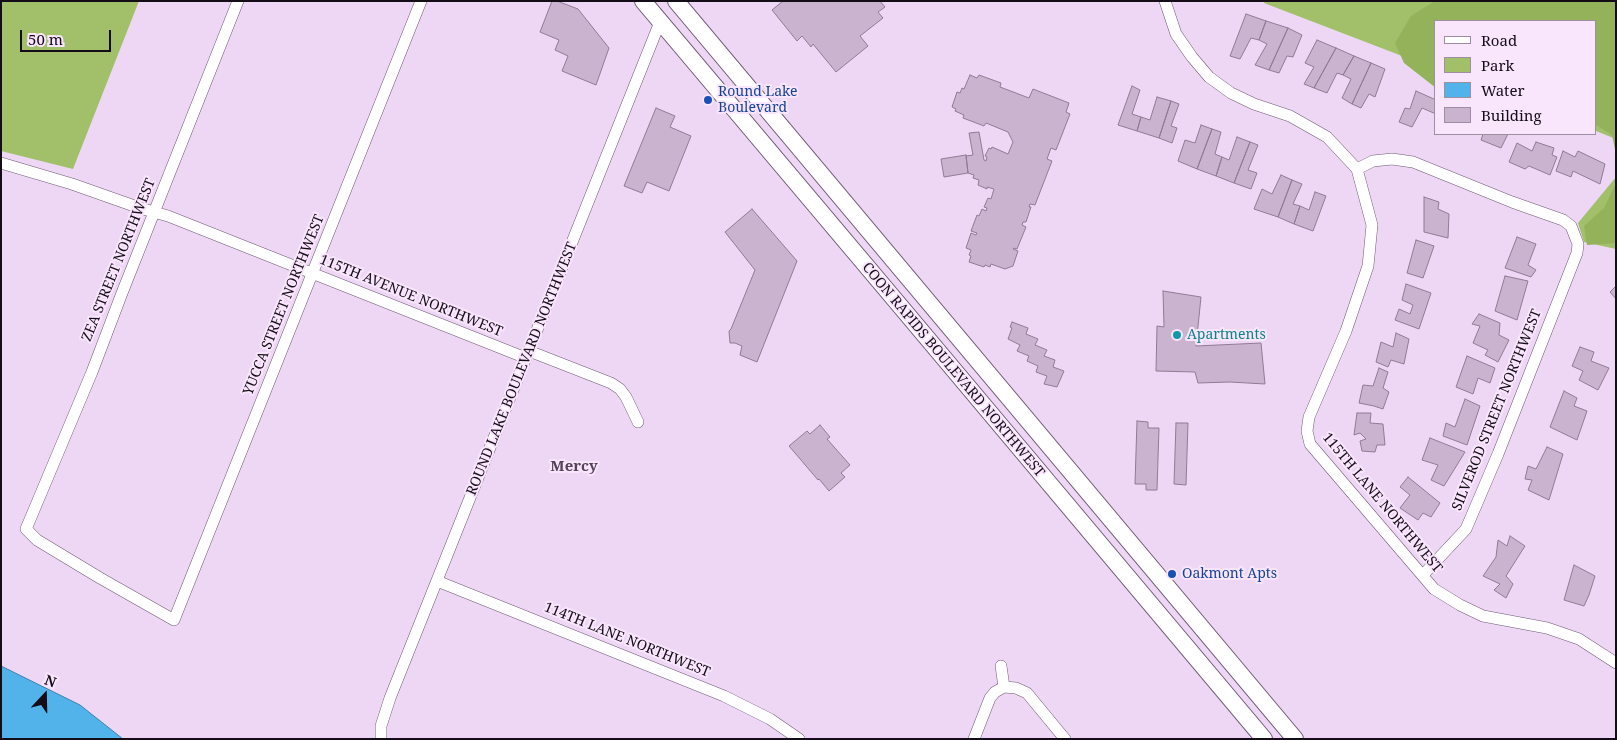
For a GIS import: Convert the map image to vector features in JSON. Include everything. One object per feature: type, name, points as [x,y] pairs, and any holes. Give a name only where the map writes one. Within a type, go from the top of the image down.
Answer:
[{"type":"main road","name":"COON RAPIDS BOULEVARD NORTHWEST","points":[[642,1],[1264,739]]},
{"type":"main road","name":"ROUND LAKE BOULEVARD NORTHWEST","points":[[660,22],[668,1]]},
{"type":"main road","name":"COON RAPIDS BOULEVARD NORTHWEST","points":[[676,1],[1295,739]]},
{"type":"street","name":"ZEA STREET NORTHWEST","points":[[174,620],[37,540],[26,529],[92,372],[238,1]]},
{"type":"street","name":"YUCCA STREET NORTHWEST","points":[[174,620],[421,1]]},
{"type":"street","points":[[1166,1],[1176,34],[1209,77],[1231,93],[1254,104],[1290,116],[1327,137],[1357,169]]},
{"type":"street","name":"ROUND LAKE BOULEVARD NORTHWEST","points":[[381,739],[384,713],[660,22]]},
{"type":"street","name":"SILVEROD STREET NORTHWEST","points":[[1357,169],[1373,161],[1392,159],[1413,162],[1512,202],[1563,220],[1571,226],[1578,244],[1577,253],[1498,454],[1466,529],[1423,575]]},
{"type":"street","name":"115TH AVENUE NORTHWEST","points":[[1,163],[168,216],[312,273],[611,383],[620,389],[626,397],[638,422]]},
{"type":"street","name":"115TH LANE NORTHWEST","points":[[1357,169],[1372,226],[1368,266],[1346,331],[1309,417],[1307,431],[1310,444],[1434,589],[1460,606],[1483,616],[1547,628],[1579,639],[1616,664]]},
{"type":"street","name":"114TH LANE NORTHWEST","points":[[437,581],[724,696],[770,720],[799,739]]},
{"type":"street","points":[[1001,666],[1004,686]]},
{"type":"street","points":[[974,739],[990,698],[1004,686],[1016,688],[1027,693],[1065,739]]},
{"type":"green space","points":[[1,1],[139,1],[73,169],[1,151]]},
{"type":"green space","points":[[1265,1],[1616,1],[1616,139],[1597,131],[1597,20],[1434,20],[1434,68],[1264,3]]},
{"type":"green space","points":[[1435,1],[1616,1],[1616,154],[1612,135],[1597,126],[1597,20],[1434,20],[1434,86],[1404,63],[1395,43],[1411,16]]},
{"type":"green space","points":[[1616,177],[1616,249],[1584,242],[1578,223]]},
{"type":"green space","points":[[1616,183],[1616,243],[1587,245],[1584,226],[1604,208]]},
{"type":"water","points":[[1,666],[80,705],[123,739],[1,739]]},
{"type":"building","points":[[552,1],[578,9],[609,48],[596,85],[562,71],[568,56],[555,50],[559,40],[540,32]]},
{"type":"building","points":[[783,1],[880,1],[885,7],[878,12],[883,18],[860,36],[868,46],[836,72],[813,44],[811,47],[802,36],[797,41],[772,10]]},
{"type":"building","points":[[1246,14],[1266,21],[1259,40],[1251,38],[1240,59],[1230,56]]},
{"type":"building","points":[[1266,21],[1288,28],[1269,70],[1255,65],[1267,44],[1259,40]]},
{"type":"building","points":[[1288,28],[1302,35],[1293,57],[1287,56],[1279,73],[1269,70]]},
{"type":"building","points":[[1317,40],[1336,48],[1314,88],[1304,84],[1314,67],[1305,63]]},
{"type":"building","points":[[1336,48],[1354,56],[1343,75],[1337,73],[1327,93],[1314,88]]},
{"type":"building","points":[[1354,56],[1371,63],[1352,104],[1342,98],[1351,79],[1343,75]]},
{"type":"building","points":[[1371,63],[1385,69],[1375,97],[1369,94],[1361,108],[1352,104]]},
{"type":"building","points":[[970,75],[977,78],[979,75],[1001,83],[1000,87],[1029,98],[1033,89],[1069,103],[1066,112],[1070,114],[1056,150],[1051,148],[1047,159],[1052,161],[1035,205],[1030,204],[1029,207],[1031,207],[1026,222],[1023,222],[1022,225],[1026,227],[1017,249],[1013,249],[1018,251],[1013,266],[1005,269],[991,264],[990,267],[985,265],[984,267],[969,262],[971,250],[966,248],[971,233],[976,235],[977,233],[971,231],[977,215],[979,216],[982,209],[986,211],[987,208],[984,207],[988,198],[991,199],[994,189],[987,187],[987,189],[978,185],[979,180],[973,178],[974,175],[968,173],[966,156],[973,155],[969,133],[979,132],[984,160],[986,161],[987,157],[985,156],[989,148],[991,149],[992,147],[1008,154],[1013,142],[1008,132],[986,123],[984,126],[963,118],[964,115],[955,111],[956,109],[952,107],[957,92],[960,93],[962,88],[964,89]]},
{"type":"building","points":[[1132,86],[1140,90],[1132,114],[1141,117],[1137,131],[1118,125]]},
{"type":"building","points":[[1416,91],[1434,99],[1434,113],[1422,108],[1412,127],[1399,122],[1405,108],[1410,109]]},
{"type":"building","points":[[1157,97],[1171,101],[1159,138],[1137,131],[1141,117],[1150,120]]},
{"type":"building","points":[[1171,101],[1179,104],[1171,126],[1177,128],[1172,143],[1159,138]]},
{"type":"building","points":[[656,108],[675,116],[670,127],[691,136],[669,191],[647,182],[642,193],[624,186]]},
{"type":"building","points":[[1201,125],[1212,129],[1197,169],[1178,161],[1185,140],[1195,143]]},
{"type":"building","points":[[1212,129],[1221,132],[1215,154],[1222,157],[1216,176],[1197,169]]},
{"type":"building","points":[[1483,135],[1508,135],[1501,148],[1481,140]]},
{"type":"building","points":[[1237,137],[1250,142],[1234,183],[1216,176],[1222,157],[1229,160]]},
{"type":"building","points":[[1250,142],[1258,145],[1248,170],[1257,173],[1251,189],[1234,183]]},
{"type":"building","points":[[1536,142],[1554,148],[1552,155],[1557,157],[1550,175],[1529,166],[1525,169],[1509,162],[1517,143],[1532,151]]},
{"type":"building","points":[[1563,151],[1575,157],[1578,151],[1605,164],[1600,184],[1573,171],[1571,177],[1556,171]]},
{"type":"building","points":[[966,155],[968,173],[944,177],[941,159]]},
{"type":"building","points":[[1281,175],[1292,180],[1278,217],[1254,209],[1262,189],[1272,194]]},
{"type":"building","points":[[1292,180],[1302,184],[1293,204],[1300,206],[1294,224],[1278,217]]},
{"type":"building","points":[[1315,192],[1326,196],[1313,231],[1294,224],[1300,206],[1309,210]]},
{"type":"building","points":[[1424,197],[1439,202],[1438,209],[1449,214],[1448,238],[1424,232]]},
{"type":"building","points":[[752,209],[797,261],[757,362],[740,355],[742,346],[730,343],[729,331],[755,270],[725,232]]},
{"type":"building","points":[[1517,237],[1536,244],[1528,265],[1536,270],[1531,277],[1505,268]]},
{"type":"building","points":[[1416,240],[1434,246],[1423,278],[1407,273]]},
{"type":"building","points":[[1505,276],[1528,281],[1517,320],[1495,311]]},
{"type":"building","points":[[1406,284],[1431,293],[1419,329],[1395,320],[1399,309],[1410,314],[1413,305],[1402,300]]},
{"type":"building","points":[[1616,286],[1616,299],[1610,292]]},
{"type":"building","name":"Apartments","points":[[1163,291],[1201,297],[1196,346],[1261,343],[1265,384],[1198,383],[1195,372],[1156,371],[1157,326],[1164,327]]},
{"type":"building","points":[[1479,314],[1500,323],[1499,335],[1509,340],[1498,362],[1485,355],[1488,350],[1473,343],[1480,326],[1472,324]]},
{"type":"building","points":[[1012,322],[1028,328],[1026,334],[1038,339],[1035,345],[1047,350],[1044,356],[1055,360],[1053,367],[1064,371],[1057,387],[1044,384],[1047,376],[1036,372],[1038,366],[1027,361],[1029,356],[1017,351],[1020,345],[1008,339]]},
{"type":"building","points":[[1396,333],[1409,339],[1404,364],[1391,360],[1388,367],[1376,362],[1381,342],[1393,347]]},
{"type":"building","points":[[1580,347],[1594,352],[1591,361],[1609,368],[1598,390],[1579,380],[1583,371],[1572,366]]},
{"type":"building","points":[[1467,356],[1495,368],[1490,383],[1478,378],[1473,394],[1456,387]]},
{"type":"building","points":[[1379,368],[1388,372],[1383,388],[1389,392],[1383,409],[1359,403],[1363,385],[1373,386]]},
{"type":"building","points":[[1564,391],[1577,398],[1574,406],[1587,411],[1577,440],[1550,427]]},
{"type":"building","points":[[1465,399],[1480,406],[1467,445],[1443,436],[1446,423],[1455,427]]},
{"type":"building","points":[[1357,413],[1371,413],[1370,423],[1383,424],[1385,445],[1377,445],[1375,452],[1362,451],[1360,441],[1366,439],[1360,433],[1354,435]]},
{"type":"building","points":[[1137,421],[1148,422],[1148,428],[1159,428],[1157,490],[1146,490],[1146,484],[1135,484]]},
{"type":"building","points":[[1176,423],[1188,423],[1186,485],[1174,484]]},
{"type":"building","points":[[820,425],[830,437],[827,439],[850,465],[841,473],[845,477],[829,491],[789,446],[807,431],[810,434]]},
{"type":"building","points":[[1430,438],[1465,452],[1444,486],[1431,480],[1438,465],[1422,460]]},
{"type":"building","points":[[1547,447],[1563,454],[1549,500],[1528,490],[1532,480],[1525,479],[1528,466],[1536,469]]},
{"type":"building","points":[[1408,477],[1440,503],[1431,517],[1423,513],[1418,520],[1400,508],[1410,495],[1400,487]]},
{"type":"building","points":[[1510,536],[1525,546],[1506,576],[1513,584],[1506,598],[1494,590],[1500,584],[1483,576],[1496,557],[1498,540],[1507,546]]},
{"type":"building","points":[[1574,565],[1595,576],[1584,606],[1564,600]]},
{"type":"place","name":"Round Lake Boulevard","points":[[708,100]]},
{"type":"place","name":"Apartments","points":[[1177,335]]},
{"type":"place","name":"Oakmont Apts","points":[[1172,574]]},
{"type":"district","name":"Mercy","points":[[574,467]]}]
